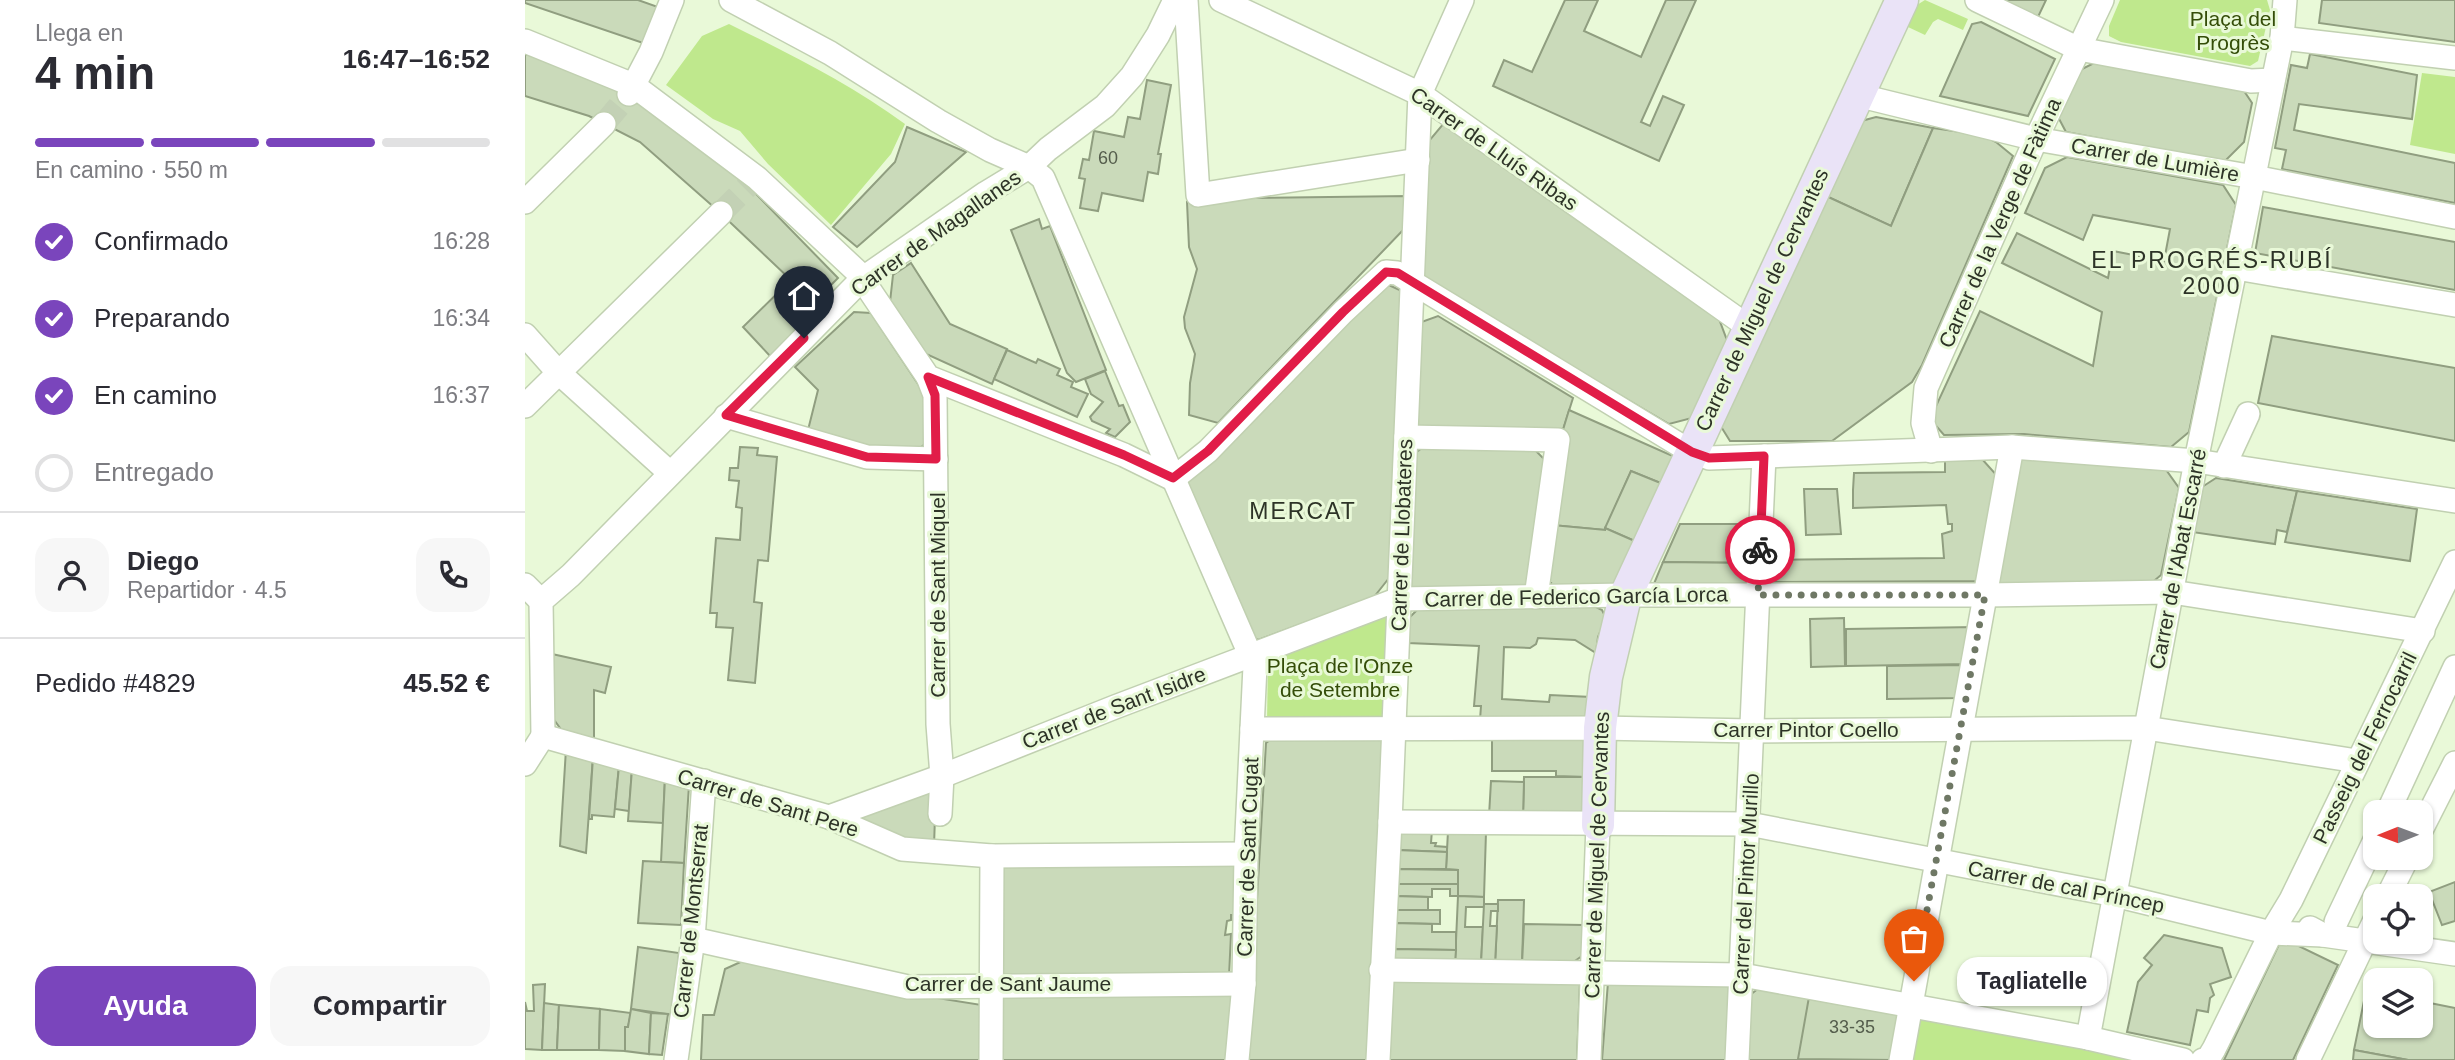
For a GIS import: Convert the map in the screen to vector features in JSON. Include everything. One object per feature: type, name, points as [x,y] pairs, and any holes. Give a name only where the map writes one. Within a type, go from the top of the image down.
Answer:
[{"type":"street","points":[[631,90],[651,52],[672,0]]},
{"type":"street","points":[[731,0],[830,53],[938,121],[990,150],[1029,167]]},
{"type":"street","name":"Carrer de Magallanes","points":[[534,741],[533,593],[571,575],[863,279],[986,193],[1029,167],[1048,149],[1105,106],[1132,76],[1158,35],[1175,0]]},
{"type":"street","points":[[1186,0],[1198,195],[1418,160]]},
{"type":"street","points":[[1420,94],[1462,0]]},
{"type":"street","name":"Carrer de Miguel de Cervantes","points":[[1590,1060],[1600,728],[1606,677],[1626,594],[1902,0]]},
{"type":"street","points":[[1977,0],[2079,50],[2251,81],[2273,80]]},
{"type":"street","name":"Carrer de la Verge de Fàtima","points":[[1931,451],[1923,423],[1926,388],[2036,139],[2102,0]]},
{"type":"street","name":"Carrer de l'Abat Escarré","points":[[2088,1038],[2196,461],[2282,38],[2285,0]]},
{"type":"street","name":"Carrer de Lluís Ribas","points":[[1236,3],[1420,94],[1750,328]]},
{"type":"street","points":[[2282,38],[2455,58]]},
{"type":"street","points":[[525,41],[631,90],[753,182],[863,279],[928,377],[1124,455],[1173,478],[1208,451],[1343,312],[1386,272],[1398,273],[1692,452],[1709,458],[2012,447],[2196,461],[2455,501]]},
{"type":"street","name":"Carrer de Llobateres","points":[[1378,1060],[1420,94]]},
{"type":"street","name":"Carrer de Lumière","points":[[1857,95],[2036,139],[2255,177],[2455,217]]},
{"type":"street","points":[[525,202],[604,124]]},
{"type":"street","name":"Carrer de Sant Cugat","points":[[1029,167],[1043,178],[1255,666],[1246,854],[1244,984],[1237,1060]]},
{"type":"street","points":[[525,406],[721,213]]},
{"type":"street","points":[[2236,268],[2455,304]]},
{"type":"street","points":[[525,335],[558,372],[670,473]]},
{"type":"street","name":"Carrer de Sant Miquel","points":[[928,377],[935,395],[938,724],[942,776],[940,814]]},
{"type":"street","points":[[2224,466],[2248,414]]},
{"type":"street","points":[[726,415],[867,457],[936,459]]},
{"type":"street","points":[[1406,437],[1557,440],[1536,597]]},
{"type":"street","points":[[1901,1060],[2012,447]]},
{"type":"street","name":"Carrer del Pintor Murillo","points":[[1737,1060],[1764,456]]},
{"type":"street","name":"Passeig del Ferrocarril","points":[[2203,1060],[2208,1059],[2214,1049],[2271,933],[2291,900],[2455,562]]},
{"type":"street","name":"Carrer de Federico García Lorca","points":[[1399,599],[1626,594],[1985,595],[2172,592],[2423,631]]},
{"type":"street","name":"Carrer de Sant Isidre","points":[[829,817],[1399,599]]},
{"type":"street","points":[[2394,800],[2455,667]]},
{"type":"street","name":"Carrer Pintor Coello","points":[[1252,729],[1600,728],[1752,731],[2146,728],[2357,761]]},
{"type":"street","points":[[525,764],[534,741]]},
{"type":"street","name":"Carrer de Sant Pere","points":[[534,741],[704,782],[829,817],[902,849],[992,856],[1246,854]]},
{"type":"street","points":[[2433,806],[2455,763]]},
{"type":"street","name":"Carrer de Montserrat","points":[[676,1060],[693,939],[704,782]]},
{"type":"street","name":"Carrer de cal Príncep","points":[[1390,822],[1749,824],[2115,895],[2271,933],[2330,928],[2363,930]]},
{"type":"street","points":[[991,1060],[992,856]]},
{"type":"street","points":[[2291,900],[2301,920],[2313,931],[2330,928],[2363,863]]},
{"type":"street","name":"Carrer de Sant Jaume","points":[[693,939],[908,987],[1244,984]]},
{"type":"street","points":[[2308,1060],[2363,943]]},
{"type":"street","name":"Carrer de cal Príncep","points":[[2433,948],[2455,954]]},
{"type":"street","points":[[1381,970],[1742,975],[2088,1038],[2183,1060]]},
{"type":"green space","points":[[1925,0],[1968,19],[1963,30],[1938,19],[1925,35],[1908,27],[1917,5]]},
{"type":"green space","name":"Plaça del Progrès","points":[[2120,0],[2267,0],[2270,10],[2258,61],[2250,66],[2121,42],[2109,36],[2109,26]]},
{"type":"green space","points":[[729,24],[841,83],[905,124],[891,154],[831,225],[768,164],[740,131],[713,119],[666,85],[702,36]]},
{"type":"green space","points":[[2422,73],[2455,77],[2455,154],[2410,145]]},
{"type":"green space","name":"Plaça de l'Onze de Setembre","points":[[1389,612],[1384,723],[1267,722],[1268,658]]},
{"type":"green space","points":[[1919,1014],[2163,1060],[1912,1060]]},
{"type":"building","points":[[525,0],[638,0],[658,7],[646,44],[525,3]]},
{"type":"building","points":[[1565,0],[1598,0],[1584,31],[1641,57],[1666,0],[1696,0],[1641,122],[1650,126],[1663,96],[1684,105],[1659,161],[1493,86],[1504,60],[1532,72]]},
{"type":"building","points":[[2001,0],[2046,0],[2038,17]]},
{"type":"building","points":[[2322,0],[2455,0],[2455,42],[2319,23]]},
{"type":"building","points":[[1981,22],[2055,59],[2028,116],[1940,96],[1972,24]]},
{"type":"building","points":[[525,54],[585,72],[606,82],[717,154],[838,278],[816,300],[822,306],[770,356],[743,327],[791,280],[640,142],[589,116],[525,96]]},
{"type":"building","points":[[2310,54],[2417,75],[2412,119],[2299,104],[2294,130],[2455,163],[2455,203],[2282,169],[2286,150],[2275,148],[2291,65],[2307,68]]},
{"type":"building","points":[[2098,61],[2240,85],[2252,103],[2244,142],[2224,162],[2066,132],[2057,115],[2078,71]]},
{"type":"building","points":[[1147,80],[1171,85],[1158,154],[1161,154],[1158,174],[1148,172],[1143,201],[1102,193],[1098,211],[1080,208],[1085,179],[1079,178],[1083,159],[1089,160],[1094,131],[1124,137],[1128,117],[1140,119]]},
{"type":"building","points":[[1876,117],[1933,128],[1891,226],[1824,195],[1855,128],[1865,120]]},
{"type":"building","points":[[1444,123],[1719,319],[1728,343],[1692,418],[1669,424],[1420,278],[1423,148]]},
{"type":"building","points":[[907,127],[966,152],[857,247],[833,227],[895,162]]},
{"type":"building","points":[[1933,128],[1982,135],[2013,156],[1922,365],[1912,382],[1832,441],[1730,441],[1720,425],[1824,195],[1891,226]]},
{"type":"building","points":[[2067,157],[2223,185],[2236,205],[2189,432],[2171,447],[2024,434],[1944,435],[1930,419],[1980,311],[2093,366],[2102,312],[2002,263],[2017,233],[2108,278],[2113,251],[2164,261],[2170,229],[2093,215],[2083,240],[2025,213],[2045,168]]},
{"type":"building","points":[[1408,196],[1405,228],[1218,423],[1189,415],[1190,383],[1195,354],[1185,328],[1184,317],[1197,269],[1189,247],[1187,202],[1244,198]]},
{"type":"building","points":[[2263,207],[2455,242],[2455,290],[2255,253]]},
{"type":"building","points":[[1039,219],[1042,229],[1050,226],[1106,370],[1076,382],[1067,373],[1011,230]]},
{"type":"building","points":[[911,263],[950,324],[1007,349],[992,384],[924,353],[890,302],[893,275]]},
{"type":"building","points":[[1380,281],[1404,292],[1389,578],[1374,597],[1258,640],[1248,635],[1182,489],[1188,474]]},
{"type":"building","points":[[854,312],[871,313],[928,399],[928,441],[917,451],[868,448],[808,430],[818,390],[795,367]]},
{"type":"building","points":[[1438,316],[1573,398],[1562,433],[1413,432],[1416,324]]},
{"type":"building","points":[[2272,336],[2455,368],[2455,441],[2258,403]]},
{"type":"building","points":[[1007,350],[1036,363],[1038,359],[1060,369],[1057,375],[1073,382],[1071,387],[1088,394],[1077,417],[994,379]]},
{"type":"building","points":[[1105,371],[1119,406],[1123,405],[1130,422],[1115,437],[1106,433],[1110,429],[1092,421],[1090,417],[1103,402],[1091,394],[1085,379]]},
{"type":"building","points":[[1569,410],[1675,457],[1663,484],[1631,471],[1605,530],[1552,525],[1562,433]]},
{"type":"building","points":[[740,447],[758,448],[757,455],[777,457],[768,561],[758,560],[754,602],[762,603],[755,683],[728,680],[733,628],[716,627],[717,613],[710,613],[716,538],[740,540],[742,508],[736,507],[739,481],[729,480],[730,468],[738,468]]},
{"type":"building","points":[[1422,448],[1534,449],[1544,459],[1527,587],[1415,590],[1404,580],[1410,457]]},
{"type":"building","points":[[2023,458],[2164,467],[2179,488],[2161,575],[2148,586],[2003,588],[1992,577],[2011,468]]},
{"type":"building","points":[[1945,459],[1982,459],[2000,479],[1982,581],[1763,582],[1763,560],[1944,558],[1942,534],[1952,531],[1952,524],[1948,524],[1946,505],[1853,508],[1853,490],[1854,473],[1945,472]]},
{"type":"building","points":[[1631,471],[1663,484],[1637,542],[1605,528]]},
{"type":"building","points":[[2216,478],[2297,491],[2287,532],[2277,530],[2275,544],[2192,532],[2202,487]]},
{"type":"building","points":[[1804,489],[1837,489],[1841,534],[1806,535]]},
{"type":"building","points":[[2297,491],[2417,509],[2410,561],[2285,542]]},
{"type":"building","points":[[1680,524],[1756,524],[1753,563],[1663,562]]},
{"type":"building","points":[[1552,525],[1605,528],[1637,542],[1619,581],[1605,590],[1550,587],[1551,583],[1547,583]]},
{"type":"building","points":[[1663,562],[1753,563],[1751,590],[1653,586]]},
{"type":"building","points":[[1420,607],[1596,607],[1602,610],[1606,618],[1598,637],[1596,653],[1575,640],[1538,638],[1536,644],[1530,648],[1504,647],[1502,699],[1549,702],[1550,695],[1591,697],[1587,720],[1480,720],[1481,706],[1474,706],[1479,646],[1408,643],[1409,618]]},
{"type":"building","points":[[1844,618],[1845,666],[1811,667],[1810,619]]},
{"type":"building","points":[[1976,627],[1968,664],[1846,666],[1846,629]]},
{"type":"building","points":[[552,654],[611,667],[605,693],[594,690],[594,740],[563,732],[552,717]]},
{"type":"building","points":[[1968,665],[1962,698],[1887,699],[1887,666]]},
{"type":"building","points":[[1279,733],[1386,736],[1371,1060],[1245,1060],[1266,743]]},
{"type":"building","points":[[1581,735],[1590,747],[1588,777],[1556,776],[1556,771],[1492,771],[1492,736]]},
{"type":"building","points":[[566,749],[593,757],[586,853],[560,846]]},
{"type":"building","points":[[593,757],[619,766],[614,817],[592,815],[592,819],[589,819]]},
{"type":"building","points":[[619,766],[632,769],[629,811],[615,809]]},
{"type":"building","points":[[632,769],[665,778],[663,823],[628,821]]},
{"type":"building","points":[[1524,777],[1588,777],[1587,816],[1523,816]]},
{"type":"building","points":[[665,778],[689,785],[684,863],[661,862]]},
{"type":"building","points":[[1491,781],[1524,782],[1523,816],[1489,816]]},
{"type":"building","points":[[936,787],[934,846],[910,843],[850,816]]},
{"type":"building","points":[[1432,830],[1431,843],[1447,847],[1447,852],[1396,850],[1397,831]]},
{"type":"building","points":[[1448,831],[1486,832],[1484,897],[1458,896],[1458,870],[1446,869]]},
{"type":"building","points":[[1396,850],[1447,852],[1446,869],[1395,869]]},
{"type":"building","points":[[643,861],[684,863],[681,925],[638,923]]},
{"type":"building","points":[[1243,862],[1241,915],[1231,915],[1231,920],[1227,921],[1225,935],[1231,934],[1229,976],[996,979],[1000,864]]},
{"type":"building","points":[[1395,869],[1458,870],[1458,884],[1394,884]]},
{"type":"building","points":[[2455,882],[2455,921],[2442,925],[2433,902],[2433,890]]},
{"type":"building","points":[[1394,884],[1458,884],[1458,896],[1450,896],[1450,889],[1432,889],[1432,897],[1394,896]]},
{"type":"building","points":[[1394,896],[1428,897],[1428,911],[1394,910]]},
{"type":"building","points":[[1458,896],[1484,897],[1484,907],[1466,907],[1465,927],[1483,927],[1481,964],[1455,963]]},
{"type":"building","points":[[1498,900],[1524,900],[1522,964],[1495,964]]},
{"type":"building","points":[[1484,904],[1498,904],[1498,911],[1491,911],[1490,926],[1497,926],[1495,964],[1481,964]]},
{"type":"building","points":[[1394,910],[1440,910],[1440,924],[1393,923]]},
{"type":"building","points":[[1393,923],[1432,924],[1432,932],[1456,932],[1456,950],[1393,949]]},
{"type":"building","points":[[1524,924],[1583,925],[1582,956],[1569,965],[1522,964]]},
{"type":"building","points":[[2164,935],[2222,948],[2231,977],[2210,984],[2214,995],[2210,998],[2208,1012],[2197,1010],[2190,1045],[2127,1032],[2138,982],[2152,965],[2144,958]]},
{"type":"building","points":[[2282,938],[2338,965],[2293,1060],[2224,1060]]},
{"type":"building","points":[[638,947],[679,953],[674,1015],[631,1009]]},
{"type":"building","points":[[1393,949],[1456,950],[1455,963],[1392,962]]},
{"type":"building","points":[[747,959],[906,993],[988,1006],[987,1060],[701,1060],[703,1015],[714,1015],[725,969]]},
{"type":"building","points":[[1391,977],[1580,982],[1577,1060],[1387,1060]]},
{"type":"building","points":[[1608,982],[1734,984],[1730,1060],[1602,1060]]},
{"type":"building","points":[[545,984],[542,1050],[525,1049],[525,1002],[527,1011],[534,1011],[533,985]]},
{"type":"building","points":[[1759,988],[1903,1015],[1894,1060],[1746,1060],[1750,995]]},
{"type":"building","points":[[1237,991],[1230,1060],[999,1060],[998,993]]},
{"type":"building","points":[[1809,997],[1903,1015],[1894,1060],[1798,1059]]},
{"type":"building","points":[[544,1003],[559,1005],[557,1050],[542,1050]]},
{"type":"building","points":[[2433,1004],[2455,1008],[2455,1060],[2408,1060],[2354,1050],[2363,1006],[2363,1038],[2433,1038]]},
{"type":"building","points":[[559,1005],[600,1009],[599,1050],[557,1050]]},
{"type":"building","points":[[600,1009],[631,1013],[628,1027],[625,1027],[625,1051],[599,1050]]},
{"type":"building","points":[[631,1009],[651,1013],[649,1054],[625,1051],[625,1027],[628,1027]]},
{"type":"building","points":[[651,1013],[668,1014],[662,1055],[649,1054]]},
{"type":"building","points":[[2354,1050],[2408,1060],[2353,1060]]},
{"type":"tunnel","points":[[604,124],[629,94]]},
{"type":"tunnel","points":[[721,213],[748,186]]},
{"type":"way so far","points":[[1760,550],[1758,595],[1985,595],[1914,981]]},
{"type":"place","name":"Tagliatelle","points":[[1914,981]]},
{"type":"district","name":"EL PROGRÉS-RUBÍ 2000","points":[[2212,273]]},
{"type":"district","name":"MERCAT","points":[[1303,511]]},
{"type":"route","points":[[804,338],[726,415],[867,457],[936,459],[935,395],[928,377],[1124,455],[1173,478],[1208,451],[1343,312],[1386,272],[1398,273],[1692,452],[1709,458],[1764,456],[1760,550]]}]
